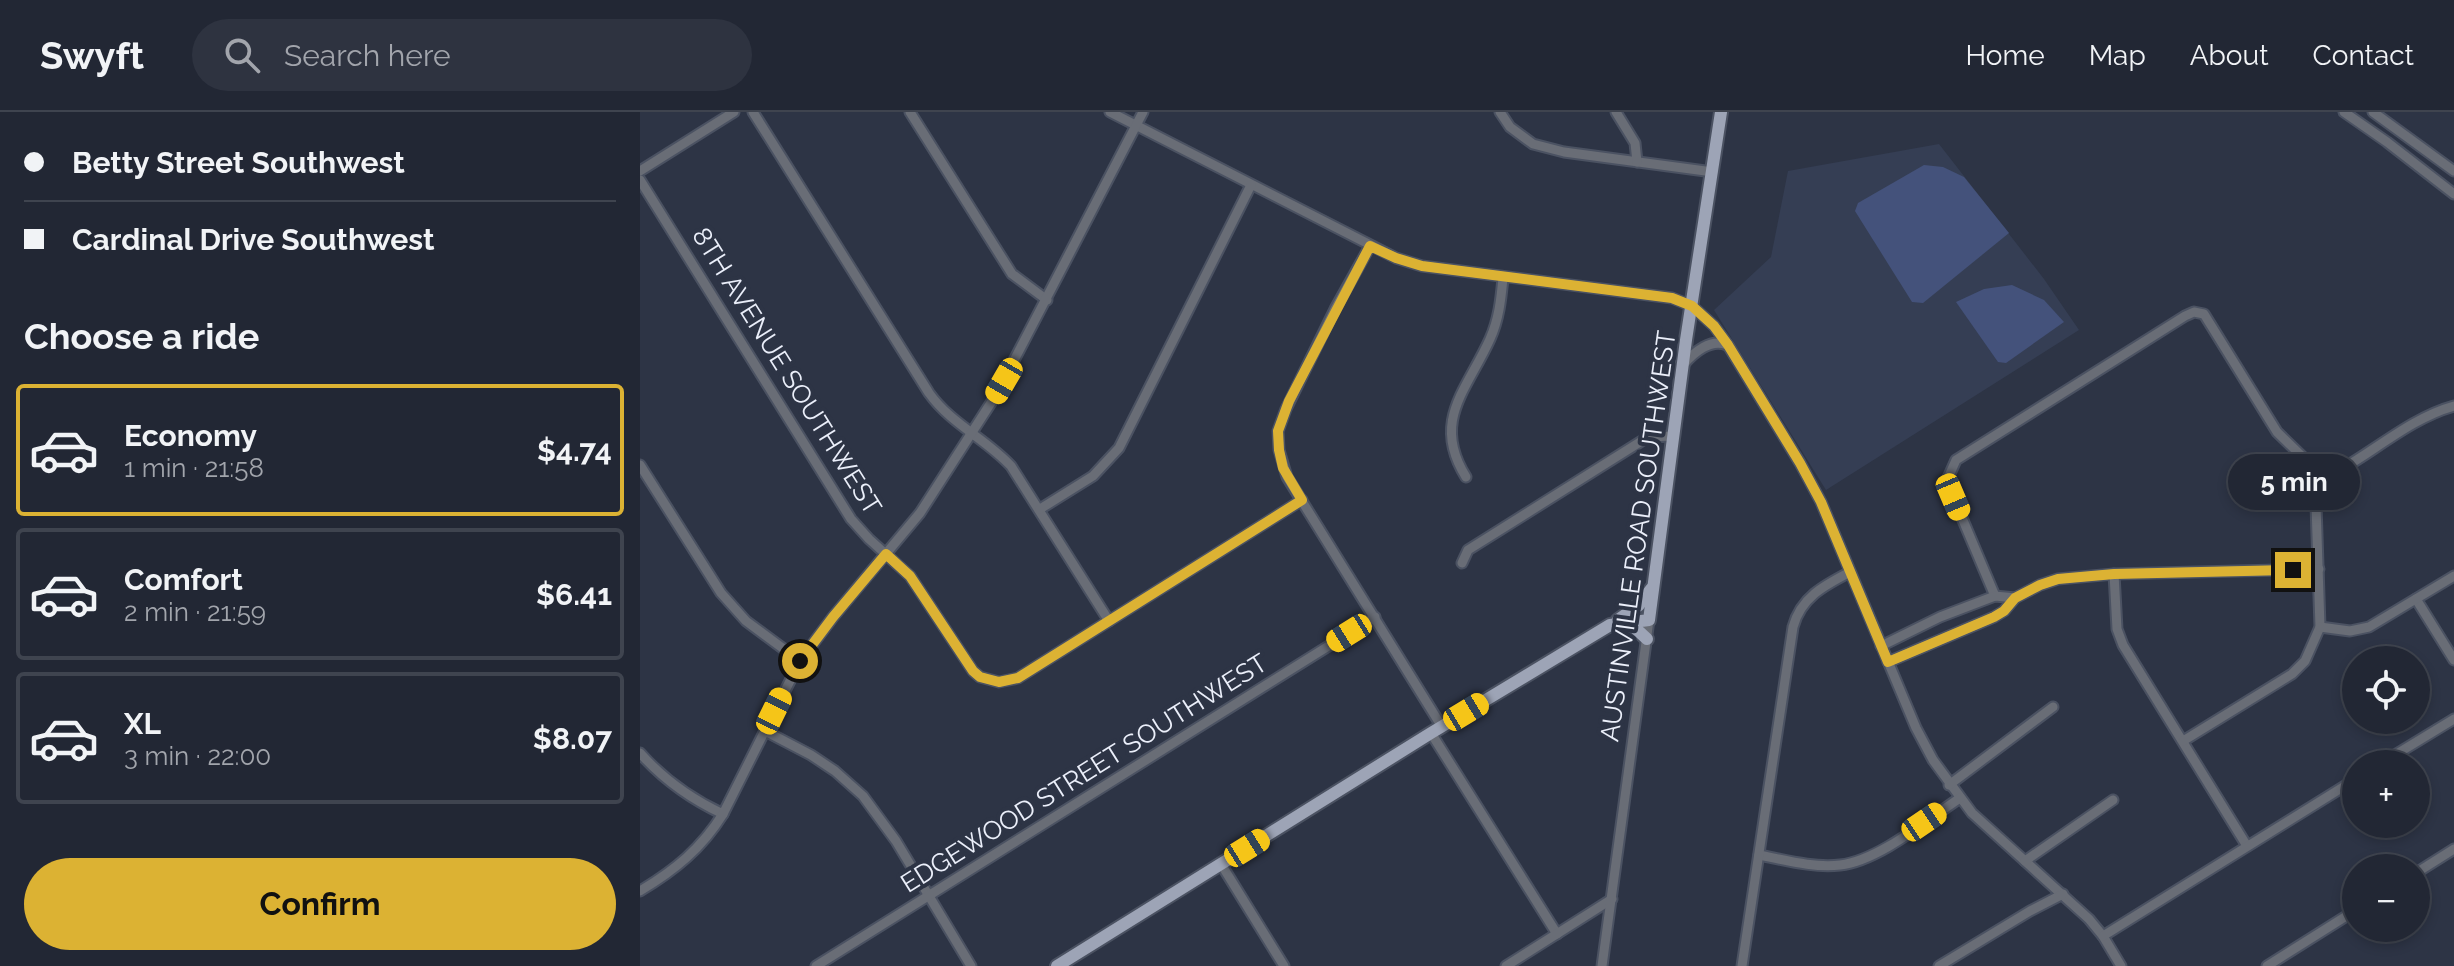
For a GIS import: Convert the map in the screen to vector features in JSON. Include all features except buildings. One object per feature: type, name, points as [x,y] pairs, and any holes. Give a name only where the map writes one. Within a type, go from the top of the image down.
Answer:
[{"type":"main road","name":"AUSTINVILLE ROAD SOUTHWEST","points":[[1649,620],[1721,112]]},
{"type":"main road","points":[[1057,966],[1610,625],[1639,605],[1653,587]]},
{"type":"main road","points":[[1610,625],[1649,620]]},
{"type":"main road","points":[[1610,625],[1633,626],[1647,639]]},
{"type":"street","points":[[640,171],[734,112]]},
{"type":"street","points":[[753,112],[929,393],[942,409],[993,448],[1011,466],[1109,621],[1302,500]]},
{"type":"street","points":[[910,112],[1012,274],[1047,300]]},
{"type":"street","points":[[1110,112],[1396,258],[1422,266],[1503,278],[1672,298],[1692,306],[1714,326],[1728,345],[1814,487],[1916,728],[1949,785],[1985,826],[2063,894],[2103,936],[2121,966]]},
{"type":"street","points":[[640,891],[686,860],[711,833],[800,661],[920,513],[972,434],[1012,368],[1143,112]]},
{"type":"street","points":[[1500,112],[1510,127],[1533,144],[1564,152],[1713,172]]},
{"type":"street","points":[[1616,112],[1635,143],[1637,162]]},
{"type":"street","points":[[2344,112],[2454,194]]},
{"type":"street","points":[[2373,112],[2454,171]]},
{"type":"street","name":"8TH AVENUE SOUTHWEST","points":[[640,180],[851,519],[862,533],[910,576],[973,671],[980,677],[999,682],[1018,678],[1109,621]]},
{"type":"street","points":[[1040,509],[1093,476],[1119,448],[1251,185]]},
{"type":"street","points":[[1370,246],[1289,401],[1278,431],[1283,468],[1375,617],[1436,730],[1557,934]]},
{"type":"street","points":[[1466,477],[1452,451],[1451,423],[1497,320],[1503,278]]},
{"type":"street","points":[[1994,617],[1991,597],[1949,487],[1948,478],[1956,460],[2194,312],[2204,314],[2277,432],[2311,465],[2316,483],[2320,627],[2305,661],[2292,674],[2183,741]]},
{"type":"street","points":[[1683,365],[1694,353],[1708,345],[1720,342],[1728,345]]},
{"type":"street","points":[[2316,483],[2340,473],[2429,415],[2454,406]]},
{"type":"street","points":[[1462,563],[1468,550],[1648,437],[1673,436]]},
{"type":"street","points":[[640,465],[721,593],[746,621],[800,661]]},
{"type":"street","points":[[1888,662],[1994,617],[2015,598],[2058,579],[2114,574],[2319,569]]},
{"type":"street","points":[[1742,966],[1795,618],[1812,595],[1850,572]]},
{"type":"street","points":[[2114,574],[2119,636],[2247,846]]},
{"type":"street","points":[[2320,627],[2360,630],[2378,623],[2454,576]]},
{"type":"street","points":[[1881,646],[1940,617],[1991,597],[2015,598]]},
{"type":"street","points":[[2416,599],[2454,660]]},
{"type":"street","name":"EDGEWOOD STREET SOUTHWEST","points":[[816,966],[1375,617]]},
{"type":"street","name":"AUSTINVILLE ROAD SOUTHWEST","points":[[1602,966],[1649,620]]},
{"type":"street","points":[[1949,785],[2053,707]]},
{"type":"street","points":[[2403,750],[2454,719]]},
{"type":"street","points":[[765,731],[811,755],[863,796],[891,833],[971,966]]},
{"type":"street","points":[[640,753],[662,776],[692,799],[723,814]]},
{"type":"street","points":[[2103,936],[2342,788]]},
{"type":"street","points":[[1759,855],[1823,865],[1842,865],[1860,860],[1894,842],[1960,798]]},
{"type":"street","points":[[2025,861],[2113,800]]},
{"type":"street","points":[[2430,864],[2454,849]]},
{"type":"street","points":[[1221,864],[1284,966]]},
{"type":"street","points":[[1939,966],[2063,894]]},
{"type":"street","points":[[1506,966],[1612,899]]},
{"type":"street","points":[[2267,966],[2342,919]]},
{"type":"shaded area","points":[[1939,144],[2044,279],[2079,330],[1826,490],[1714,310],[1771,257],[1788,171]]},
{"type":"shaded area","points":[[1924,165],[1943,167],[1964,177],[2009,233],[1923,303],[1912,302],[1855,211],[1858,203]]},
{"type":"shaded area","points":[[2012,285],[2044,300],[2064,322],[2006,363],[1998,362],[1956,302],[1984,289]]},
{"type":"route","points":[[800,661],[886,554],[910,576],[973,671],[989,681],[1009,681],[1302,500],[1283,468],[1278,431],[1289,401],[1370,246],[1422,266],[1672,298],[1692,306],[1714,326],[1728,345],[1800,463],[1821,502],[1888,662],[1994,617],[2010,606],[2015,598],[2058,579],[2114,574],[2293,570]]}]
